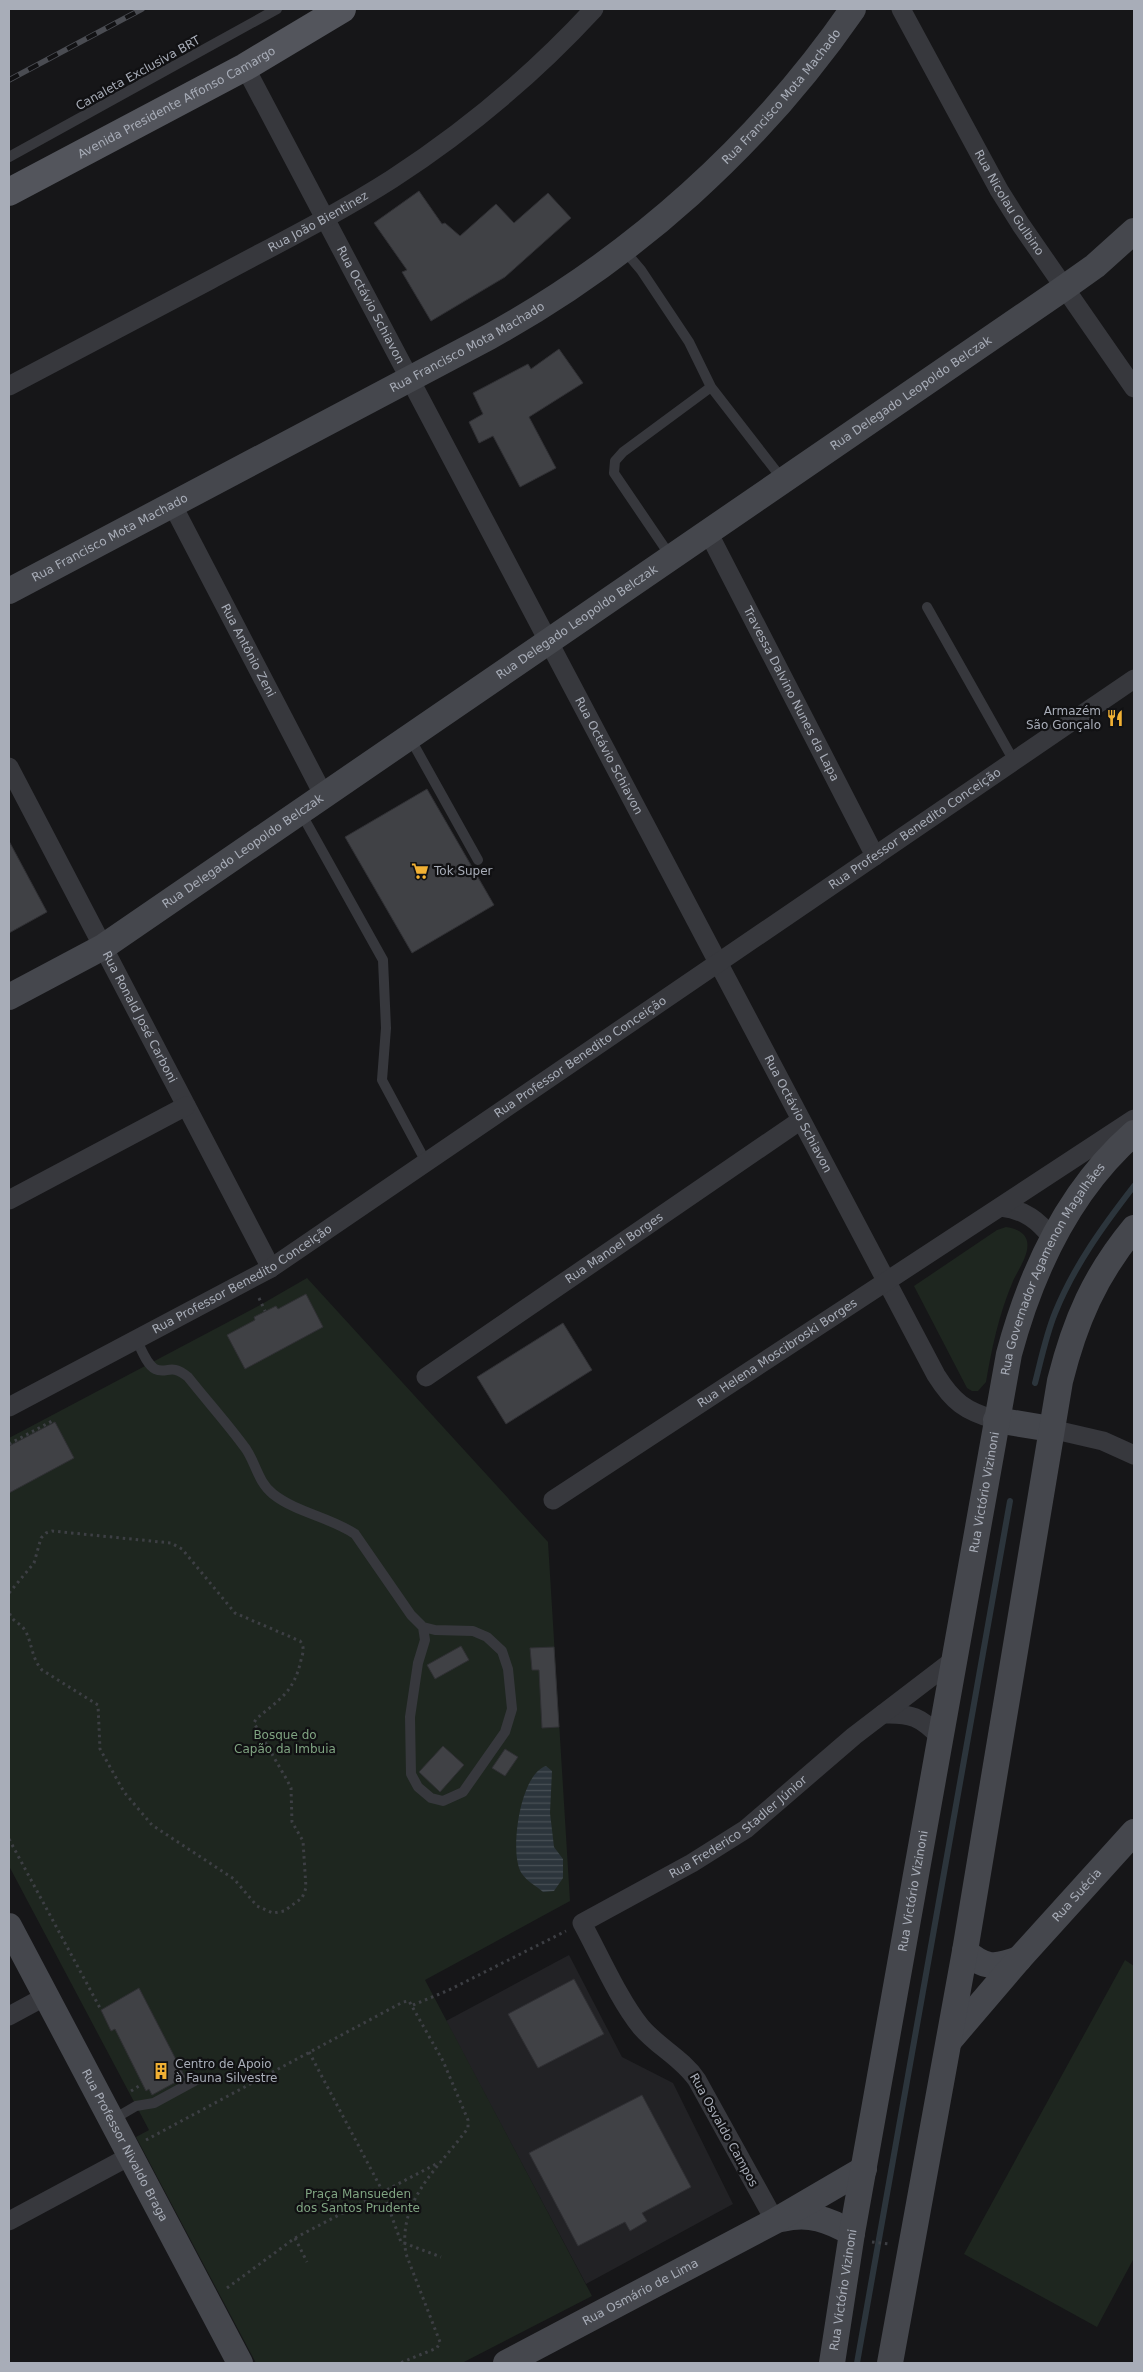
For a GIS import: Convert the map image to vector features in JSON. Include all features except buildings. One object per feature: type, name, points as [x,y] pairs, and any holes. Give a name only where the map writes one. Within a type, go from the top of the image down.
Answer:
[{"type":"main road","name":"Avenida Presidente Affonso Camargo","points":[[9,192],[245,67],[342,9]]},
{"type":"street","name":"Rua João Bientinez","points":[[9,386],[325,219],[392,179],[447,141],[493,105],[540,64],[594,9]]},
{"type":"street","name":"Rua Francisco Mota Machado","points":[[9,591],[535,312],[624,250],[693,192],[764,121],[807,71],[853,9]]},
{"type":"street","name":"Rua Nicolau Gulbino","points":[[901,9],[999,190],[1064,288],[1134,388]]},
{"type":"street","name":"Rua Octávio Schiavon","points":[[245,67],[886,1282],[945,1389],[954,1401],[967,1410],[996,1420]]},
{"type":"street","name":"Rua Delegado Leopoldo Belczak","points":[[9,997],[103,947],[1064,288],[1095,266],[1134,231]]},
{"type":"street","name":"Rua Antônio Zeni","points":[[172,504],[324,796]]},
{"type":"street","name":"Travessa Dalvino Nunes da Lapa","points":[[708,532],[876,856]]},
{"type":"street","name":"Rua Professor Benedito Conceição","points":[[9,1406],[271,1268],[1134,679]]},
{"type":"street","name":"Rua Ronald José Carboni","points":[[9,767],[271,1268]]},
{"type":"street","points":[[9,1200],[186,1106]]},
{"type":"street","name":"Rua Manoel Borges","points":[[426,1377],[801,1120]]},
{"type":"street","name":"Rua Helena Moscibroski Borges","points":[[553,1500],[1134,1120]]},
{"type":"street","name":"Rua Governador Agamenon Magalhães","points":[[996,1420],[1017,1324],[1027,1295],[1053,1239],[1090,1182],[1110,1157],[1134,1133]]},
{"type":"street","points":[[1001,1207],[1017,1209],[1032,1216],[1053,1239]]},
{"type":"street","points":[[890,2363],[965,1951],[1060,1381],[1078,1318],[1102,1271],[1134,1228]]},
{"type":"street","points":[[996,1420],[1051,1429],[1103,1441],[1134,1455]]},
{"type":"street","name":"Rua Victório Vizinoni","points":[[832,2363],[860,2238],[864,2169],[940,1736],[956,1658],[996,1420]]},
{"type":"street","name":"Rua Frederico Stadler Júnior","points":[[582,1923],[692,1863],[746,1829],[883,1714],[956,1658]]},
{"type":"street","points":[[883,1714],[901,1713],[916,1717],[928,1724],[940,1736]]},
{"type":"street","name":"Rua Suécia","points":[[949,2042],[1019,1959],[1134,1832]]},
{"type":"street","name":"Rua Osvaldo Campos","points":[[582,1923],[637,2021],[650,2036],[686,2065],[697,2080],[775,2221]]},
{"type":"street","name":"Rua Professor Nivaldo Braga","points":[[9,1926],[111,2120],[138,2148],[240,2363]]},
{"type":"street","points":[[965,1951],[980,1962],[993,1966],[1001,1966],[1019,1959]]},
{"type":"street","points":[[9,2016],[46,1996]]},
{"type":"street","points":[[9,2221],[138,2148]]},
{"type":"street","name":"Rua Osmário de Lima","points":[[506,2363],[775,2221],[864,2169]]},
{"type":"street","name":"Rua Osmário de Lima","points":[[775,2221],[808,2216],[835,2224],[860,2238]]},
{"type":"lane","name":"Canaleta Exclusiva BRT","points":[[9,157],[277,9]]},
{"type":"lane","points":[[624,250],[641,270],[688,342],[711,388],[783,480]]},
{"type":"lane","points":[[671,557],[614,473],[615,461],[623,452],[711,388]]},
{"type":"lane","points":[[927,607],[1014,761]]},
{"type":"lane","points":[[409,737],[478,860]]},
{"type":"lane","points":[[301,812],[383,960],[386,1028],[382,1080],[426,1162]]},
{"type":"lane","points":[[136,1339],[150,1364],[155,1369],[162,1371],[172,1368],[188,1377],[241,1443],[260,1480],[273,1494],[343,1526],[355,1534],[412,1616],[423,1627],[435,1630],[473,1631],[487,1637],[502,1651],[508,1670],[512,1709],[505,1732],[463,1792],[443,1801],[431,1798],[418,1787],[411,1774],[410,1717],[418,1663],[425,1640],[423,1627]]},
{"type":"lane","points":[[111,2120],[136,2106],[154,2103],[198,2079]]},
{"type":"path","points":[[259,1298],[265,1311]]},
{"type":"path","points":[[9,1444],[54,1420]]},
{"type":"path","points":[[9,1593],[34,1563],[41,1538],[46,1533],[52,1531],[171,1543],[182,1550],[235,1613],[300,1641],[304,1651],[298,1676],[292,1687],[256,1719],[254,1723],[291,1788],[292,1822],[303,1841],[306,1873],[306,1888],[297,1903],[284,1911],[273,1913],[264,1911],[234,1879],[152,1825],[124,1792],[103,1756],[100,1749],[98,1705],[42,1670],[37,1664],[25,1630],[12,1621],[9,1610]]},
{"type":"path","points":[[9,1840],[100,2008]]},
{"type":"path","points":[[413,2005],[449,1990],[582,1923]]},
{"type":"path","points":[[138,2148],[309,2052],[403,2002],[409,2001],[413,2005],[443,2061],[468,2120],[468,2128],[411,2202],[407,2216],[404,2242],[406,2254]]},
{"type":"path","points":[[309,2052],[383,2192],[440,2342],[437,2348],[400,2363]]},
{"type":"path","points":[[223,2291],[295,2238],[441,2162]]},
{"type":"path","points":[[295,2238],[307,2262]]},
{"type":"path","points":[[860,2238],[892,2244]]},
{"type":"path","points":[[404,2242],[441,2257]]},
{"type":"shaded area","points":[[546,1766],[552,1771],[550,1813],[554,1847],[563,1859],[563,1878],[554,1891],[543,1892],[522,1873],[516,1854],[516,1840],[520,1809],[530,1781],[537,1772]]},
{"type":"shaded area","points":[[569,1955],[622,2057],[673,2083],[733,2204],[586,2284],[446,2021]]},
{"type":"green space","points":[[1006,1227],[1016,1229],[1024,1235],[1027,1241],[1027,1251],[1013,1281],[1000,1318],[986,1382],[978,1391],[972,1391],[967,1388],[914,1286],[997,1230]]},
{"type":"green space","name":"Bosque do Capão da Imbuia","points":[[307,1278],[548,1542],[570,1901],[425,1980],[592,2296],[462,2363],[256,2363],[136,2137],[149,2130],[9,1866],[9,1438],[262,1304]]},
{"type":"green space","points":[[1125,1960],[1134,1966],[1134,2258],[1097,2327],[964,2254]]},
{"type":"waterway","points":[[1035,1383],[1049,1330],[1071,1279],[1090,1247],[1134,1186]]},
{"type":"waterway","points":[[857,2363],[1010,1501]]},
{"type":"railway","points":[[9,80],[142,9]]},
{"type":"place","name":"Armazém São Gonçalo","points":[[1115,718]]},
{"type":"place","name":"Tok Super","points":[[420,871]]},
{"type":"place","name":"Centro de Apoio à Fauna Silvestre","points":[[161,2071]]},
{"type":"park label","name":"Praça Mansueden dos Santos Prudente","points":[[358,2201]]}]
